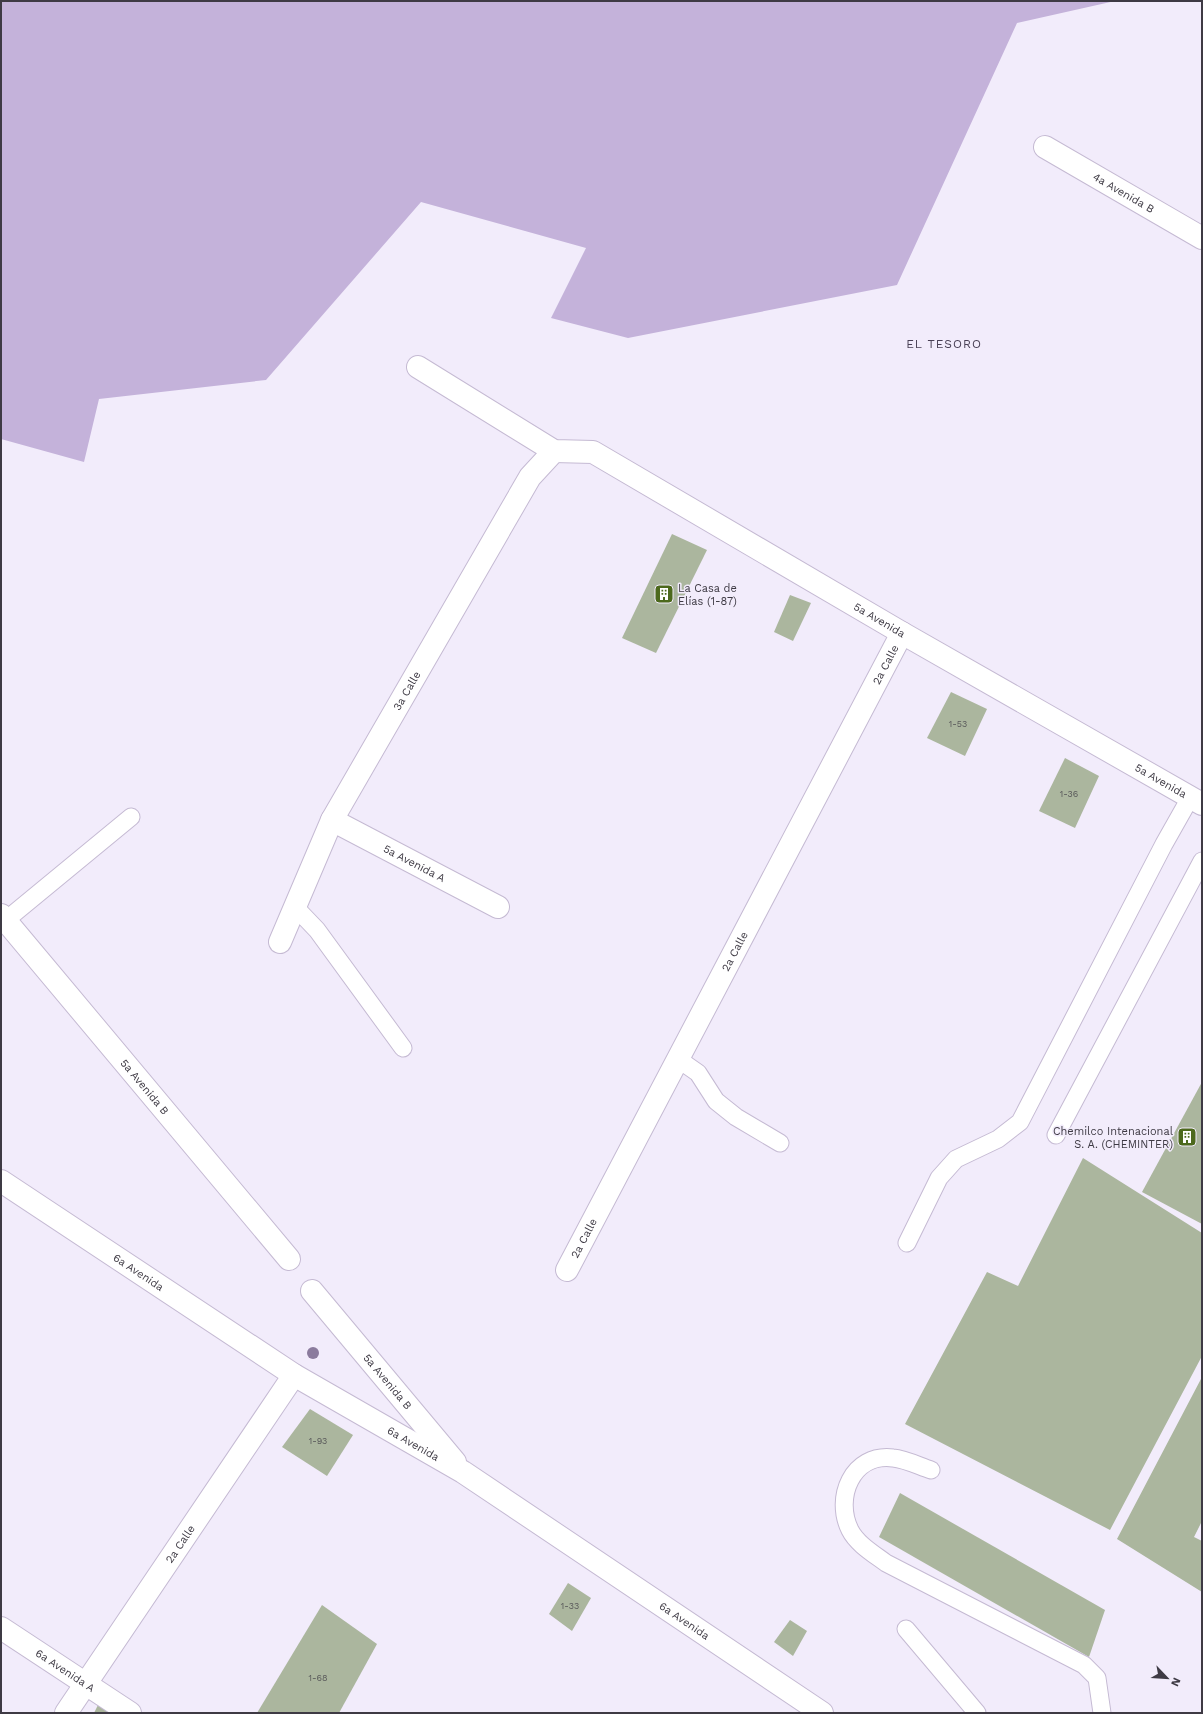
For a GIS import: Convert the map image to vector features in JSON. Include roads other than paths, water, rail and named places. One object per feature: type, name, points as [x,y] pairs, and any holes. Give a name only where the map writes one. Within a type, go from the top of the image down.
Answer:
[{"type":"street","name":"4a Avenida B","points":[[1045,147],[1202,238]]},
{"type":"street","points":[[418,367],[554,451]]},
{"type":"street","name":"5a Avenida","points":[[554,451],[593,452],[902,633],[1196,801]]},
{"type":"street","name":"3a Calle","points":[[280,942],[332,820],[530,477],[554,451]]},
{"type":"street","name":"2a Calle","points":[[567,1270],[902,633]]},
{"type":"street","name":"5a Avenida A","points":[[332,820],[498,907]]},
{"type":"street","name":"5a Avenida B","points":[[3,917],[289,1259]]},
{"type":"street","name":"6a Avenida","points":[[1,1181],[294,1375],[463,1472],[822,1713]]},
{"type":"street","name":"5a Avenida B","points":[[312,1291],[463,1472]]},
{"type":"street","name":"2a Calle","points":[[66,1713],[294,1375]]},
{"type":"street","name":"6a Avenida A","points":[[1,1628],[85,1685],[130,1713]]},
{"type":"lane","points":[[907,1243],[939,1178],[956,1159],[998,1139],[1020,1122],[1164,844],[1196,801]]},
{"type":"lane","points":[[3,917],[131,817]]},
{"type":"lane","points":[[1056,1134],[1202,860]]},
{"type":"lane","points":[[295,907],[317,930],[403,1048]]},
{"type":"lane","points":[[678,1059],[698,1073],[716,1101],[736,1117],[780,1143]]},
{"type":"lane","points":[[931,1470],[893,1458],[872,1460],[853,1473],[844,1494],[844,1511],[850,1532],[866,1549],[886,1563],[1084,1665],[1097,1678],[1102,1713]]},
{"type":"lane","points":[[906,1629],[977,1713]]},
{"type":"place","name":"La Casa de Elías (1-87)","points":[[664,594]]},
{"type":"place","name":"Chemilco Intenacional S. A. (CHEMINTER)","points":[[1187,1137]]},
{"type":"district","name":"EL TESORO","points":[[944,344]]}]
